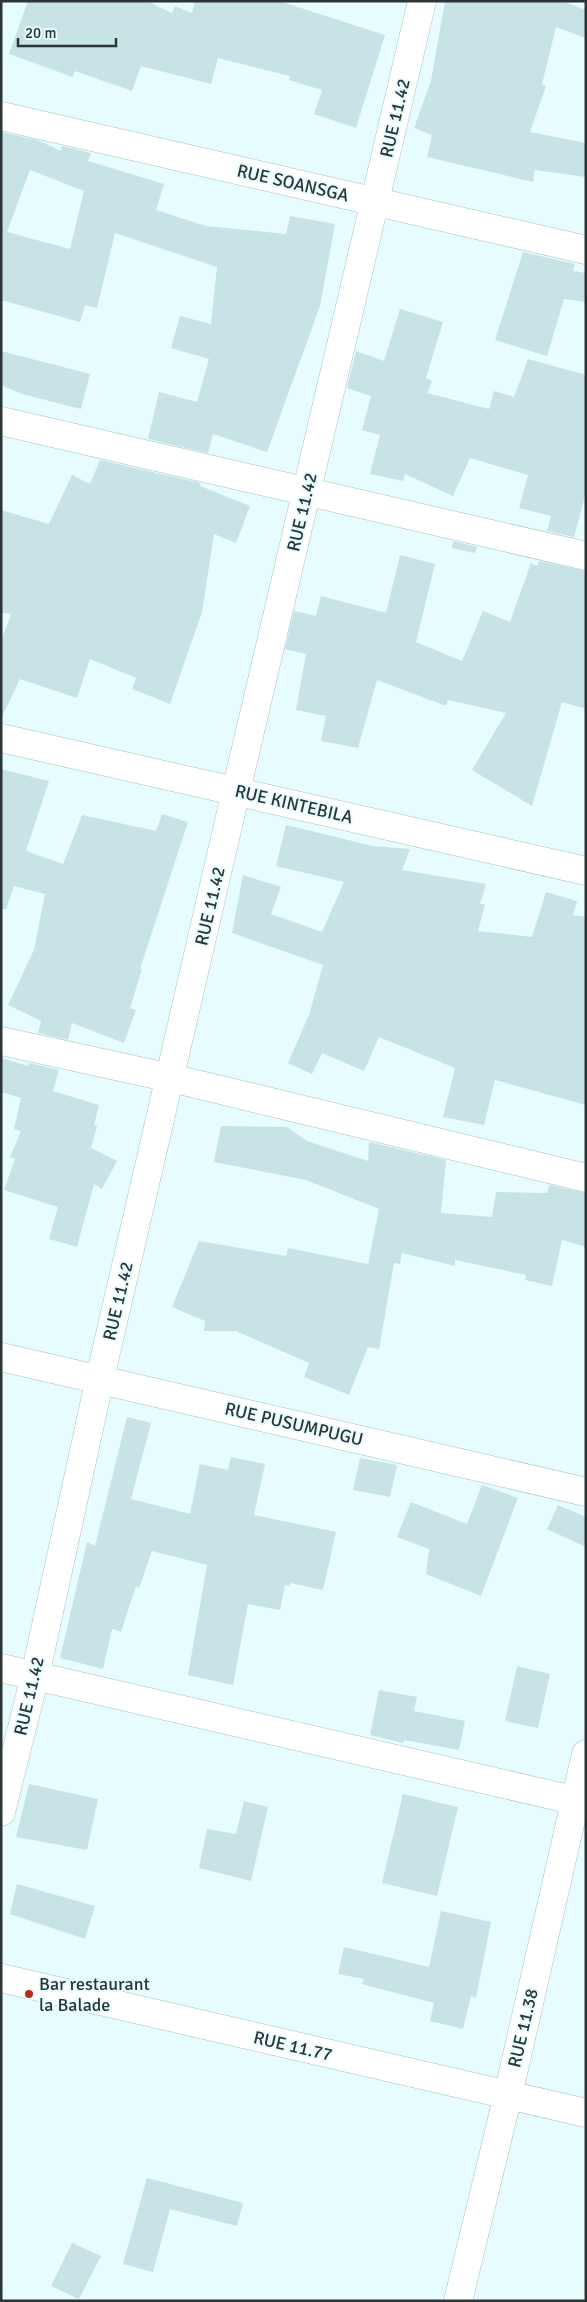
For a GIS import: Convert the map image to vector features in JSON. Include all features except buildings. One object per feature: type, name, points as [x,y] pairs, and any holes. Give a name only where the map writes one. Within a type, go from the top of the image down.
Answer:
[{"type":"street","name":"RUE 11.42","points":[[1,1812],[34,1676],[100,1378],[236,791],[422,1]]},
{"type":"street","name":"RUE SOANSGA","points":[[1,116],[586,250]]},
{"type":"street","points":[[1,421],[307,490],[586,556]]},
{"type":"street","name":"RUE KINTEBILA","points":[[1,738],[586,871]]},
{"type":"street","points":[[1,1041],[171,1078],[586,1178]]},
{"type":"street","name":"RUE PUSUMPUGU","points":[[1,1357],[100,1378],[586,1492]]},
{"type":"street","points":[[1,1668],[580,1802]]},
{"type":"street","name":"RUE 11.38","points":[[458,2301],[580,1802],[586,1754]]},
{"type":"street","name":"RUE 11.77","points":[[1,1978],[586,2113]]},
{"type":"place","name":"Bar restaurant la Balade","points":[[29,1994]]}]
